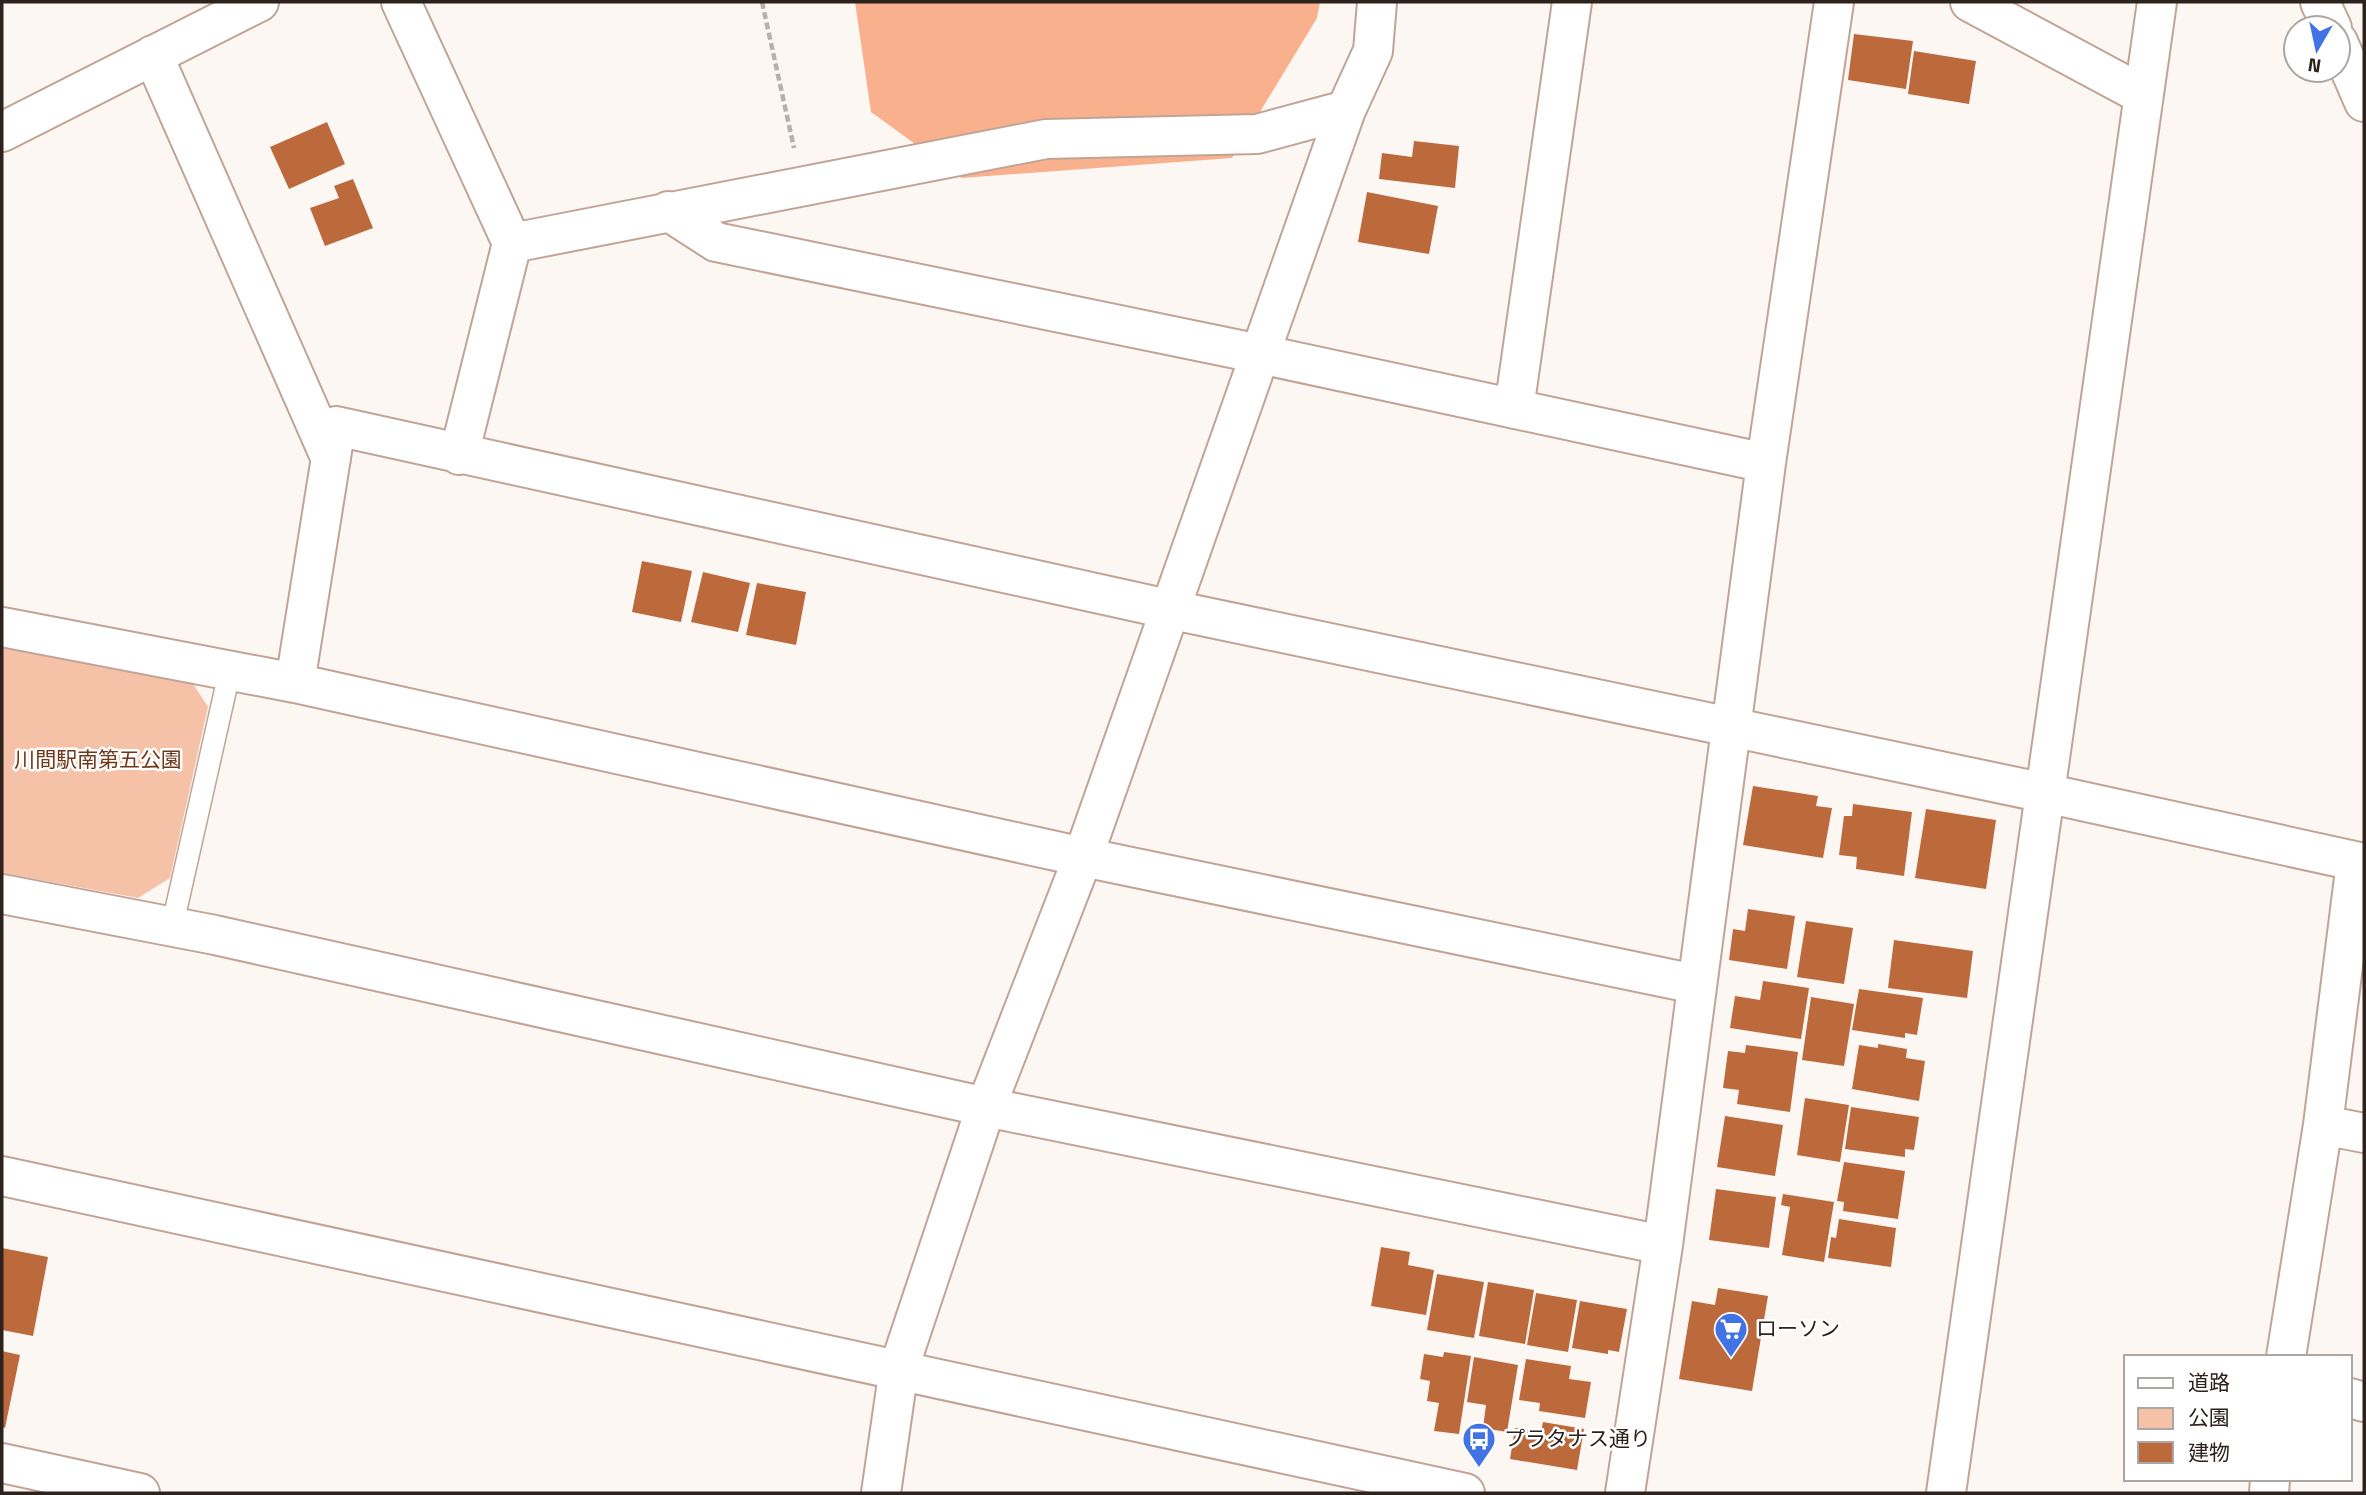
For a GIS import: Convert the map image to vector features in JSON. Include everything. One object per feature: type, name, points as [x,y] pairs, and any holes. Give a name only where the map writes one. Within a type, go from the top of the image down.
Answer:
[{"type":"street","points":[[2,132],[259,2]]},
{"type":"street","points":[[401,2],[512,243],[459,455]]},
{"type":"street","points":[[881,1493],[899,1368],[986,1107],[1083,857],[1168,609],[1346,110],[1373,51],[1377,2]]},
{"type":"street","points":[[1514,409],[1572,2]]},
{"type":"street","points":[[1625,1493],[1663,1245],[1695,984],[1766,463],[1835,2]]},
{"type":"street","points":[[1970,2],[2143,95]]},
{"type":"street","points":[[1947,1493],[2157,2]]},
{"type":"street","points":[[153,55],[331,459]]},
{"type":"street","points":[[2352,74],[2364,102]]},
{"type":"street","points":[[512,243],[802,184],[1046,139],[1257,134],[1346,110]]},
{"type":"street","points":[[668,211],[716,242],[1260,354],[1766,463]]},
{"type":"street","points":[[295,683],[336,426],[1168,609],[2360,862],[2323,1125],[2286,1355]]},
{"type":"street","points":[[2,627],[295,683],[1083,857],[1695,984]]},
{"type":"street","points":[[2,894],[172,927],[986,1107],[1663,1245]]},
{"type":"street","points":[[2323,1125],[2364,1133]]},
{"type":"street","points":[[2,1176],[899,1368],[1465,1493]]},
{"type":"street","points":[[2,1463],[140,1493]]},
{"type":"lane","points":[[172,927],[230,670]]},
{"type":"path","points":[[762,2],[802,184]]},
{"type":"green space","name":"川間駅南第五公園","points":[[2,641],[190,679],[208,707],[170,878],[138,898],[2,873]]},
{"type":"shaded area","points":[[855,2],[1320,2],[1317,18],[1232,158],[962,178],[871,112]]},
{"type":"building","points":[[1854,34],[1913,41],[1906,89],[1848,80]]},
{"type":"building","points":[[1914,51],[1976,61],[1969,104],[1908,94]]},
{"type":"building","points":[[327,122],[345,164],[289,189],[270,147]]},
{"type":"building","points":[[1414,141],[1459,146],[1455,188],[1379,179],[1382,153],[1412,157]]},
{"type":"building","points":[[353,179],[373,228],[325,246],[310,208],[339,198],[334,186]]},
{"type":"building","points":[[1367,192],[1438,206],[1429,254],[1358,242]]},
{"type":"building","points":[[642,561],[692,571],[681,622],[632,612]]},
{"type":"building","points":[[703,572],[750,583],[738,632],[691,622]]},
{"type":"building","points":[[757,583],[806,592],[796,645],[746,635]]},
{"type":"building","points":[[1753,786],[1818,796],[1816,806],[1832,808],[1823,858],[1743,845]]},
{"type":"building","points":[[1853,804],[1912,812],[1904,876],[1856,869],[1857,857],[1839,855],[1844,816],[1852,816]]},
{"type":"building","points":[[1926,809],[1996,820],[1986,889],[1915,878]]},
{"type":"building","points":[[1748,909],[1795,916],[1787,969],[1729,960],[1733,929],[1745,931]]},
{"type":"building","points":[[1806,921],[1853,928],[1844,984],[1797,977]]},
{"type":"building","points":[[1894,940],[1973,951],[1967,998],[1888,988]]},
{"type":"building","points":[[1763,981],[1809,988],[1801,1039],[1730,1028],[1735,996],[1760,1000]]},
{"type":"building","points":[[1859,989],[1923,998],[1917,1035],[1905,1033],[1905,1038],[1852,1030]]},
{"type":"building","points":[[1811,997],[1854,1004],[1844,1066],[1802,1060]]},
{"type":"building","points":[[1878,1044],[1907,1049],[1906,1058],[1925,1061],[1919,1101],[1852,1089],[1859,1045],[1878,1048]]},
{"type":"building","points":[[1746,1045],[1798,1052],[1790,1112],[1737,1104],[1739,1090],[1723,1088],[1728,1051],[1745,1053]]},
{"type":"building","points":[[1805,1098],[1849,1105],[1840,1162],[1797,1155]]},
{"type":"building","points":[[1851,1107],[1919,1117],[1914,1150],[1905,1149],[1905,1157],[1845,1149]]},
{"type":"building","points":[[1725,1116],[1783,1125],[1775,1176],[1717,1167]]},
{"type":"building","points":[[1844,1162],[1905,1171],[1898,1219],[1843,1211],[1844,1202],[1837,1201]]},
{"type":"building","points":[[1716,1189],[1776,1197],[1769,1248],[1709,1240]]},
{"type":"building","points":[[1783,1194],[1834,1202],[1824,1262],[1782,1255],[1790,1207],[1781,1205]]},
{"type":"building","points":[[1839,1219],[1896,1228],[1891,1267],[1828,1258],[1831,1237],[1836,1238]]},
{"type":"building","points":[[1381,1247],[1410,1252],[1408,1265],[1434,1270],[1426,1315],[1371,1306]]},
{"type":"building","points":[[2,1248],[48,1257],[33,1336],[2,1330]]},
{"type":"building","points":[[1437,1274],[1484,1282],[1474,1338],[1427,1330]]},
{"type":"building","points":[[1488,1282],[1534,1290],[1525,1344],[1479,1336]]},
{"type":"building","points":[[1718,1288],[1768,1296],[1752,1391],[1679,1379],[1692,1301],[1715,1305]]},
{"type":"building","points":[[1536,1293],[1577,1300],[1568,1352],[1527,1345]]},
{"type":"building","points":[[1580,1301],[1627,1309],[1619,1352],[1608,1350],[1608,1354],[1572,1348]]},
{"type":"building","points":[[2,1351],[20,1355],[5,1428],[2,1427]]},
{"type":"building","points":[[1444,1352],[1471,1356],[1459,1434],[1434,1431],[1439,1403],[1427,1401],[1430,1381],[1420,1379],[1424,1354],[1443,1357]]},
{"type":"building","points":[[1474,1357],[1518,1365],[1507,1432],[1483,1428],[1486,1405],[1467,1402]]},
{"type":"building","points":[[1526,1359],[1571,1366],[1569,1379],[1591,1382],[1585,1418],[1539,1411],[1540,1403],[1519,1400]]},
{"type":"building","points":[[1543,1422],[1584,1429],[1577,1470],[1510,1459],[1515,1428],[1541,1432]]},
{"type":"place","name":"ローソン","points":[[1731,1359]]},
{"type":"place","name":"プラタナス通り","points":[[1479,1469]]}]
